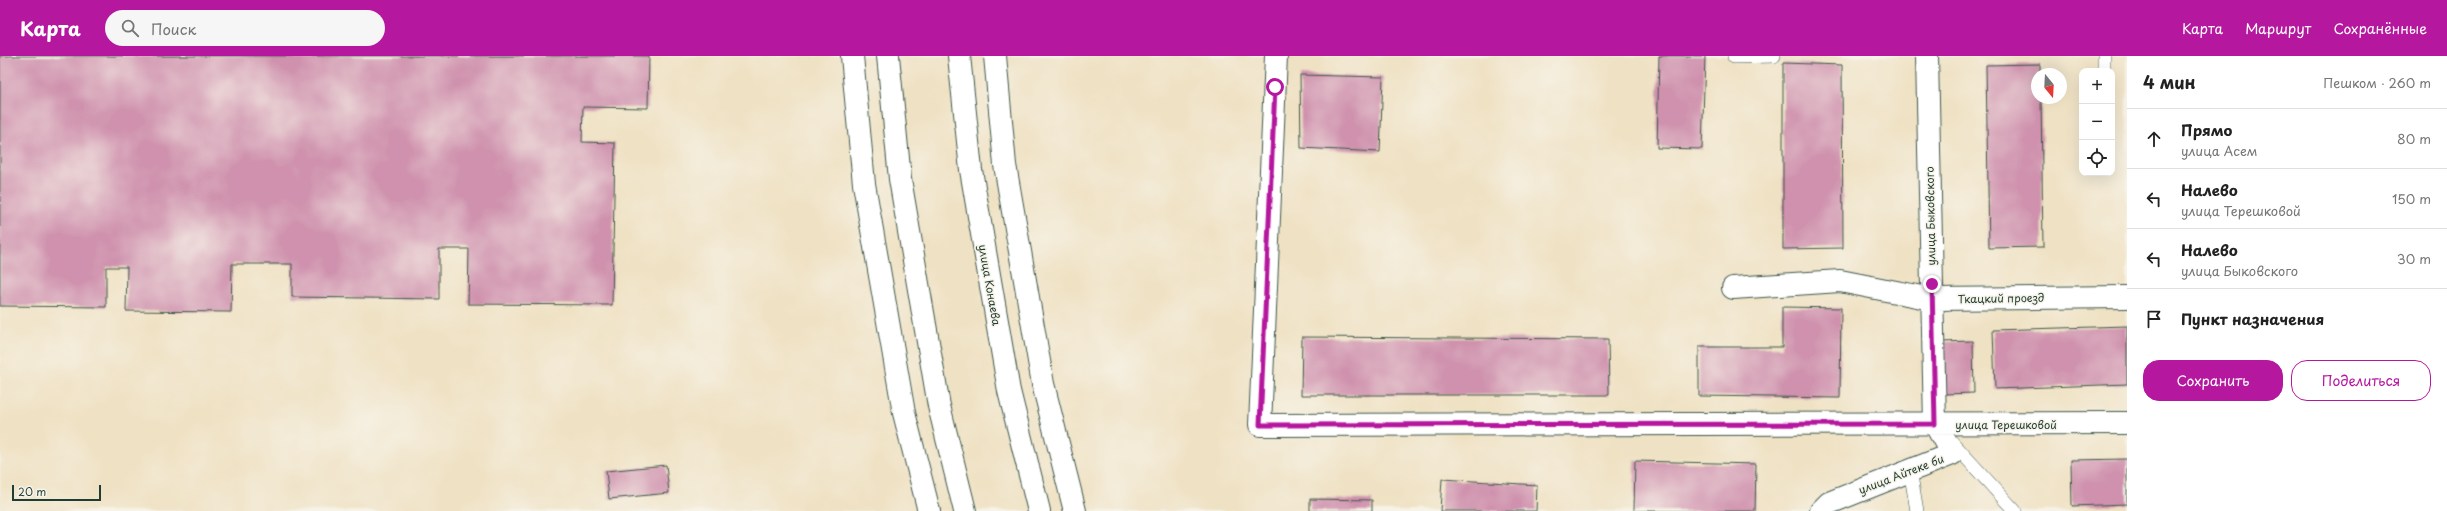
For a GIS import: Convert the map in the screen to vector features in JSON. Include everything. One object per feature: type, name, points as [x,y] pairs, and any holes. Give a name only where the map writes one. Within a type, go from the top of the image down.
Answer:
[{"type":"street","points":[[852,56],[864,184],[904,413],[928,511]]},
{"type":"street","points":[[888,56],[900,179],[939,406],[965,511]]},
{"type":"street","name":"улица Конаева","points":[[959,56],[970,170],[1009,391],[1039,511]]},
{"type":"street","points":[[995,56],[1005,165],[1043,384],[1075,511]]},
{"type":"street","name":"улица Терешковой","points":[[1276,56],[1260,425],[2127,423]]},
{"type":"street","name":"улица Быковского","points":[[1927,56],[1935,424]]},
{"type":"street","name":"Ткацкий проезд","points":[[1733,288],[1840,281],[1932,299],[2127,297]]},
{"type":"street","name":"улица Айтеке би","points":[[1821,511],[1829,503],[1952,454],[1935,424]]},
{"type":"lane","points":[[1734,57],[1774,56]]},
{"type":"lane","points":[[2104,56],[2104,68]]},
{"type":"lane","points":[[1935,424],[2015,511]]},
{"type":"lane","points":[[1910,470],[1917,511]]},
{"type":"building","points":[[0,56],[649,56],[648,108],[583,107],[582,142],[615,143],[612,305],[468,304],[469,249],[439,249],[439,299],[292,297],[292,264],[232,264],[231,312],[126,311],[127,267],[106,267],[106,307],[0,306]]},
{"type":"building","points":[[1659,56],[1705,56],[1702,149],[1657,148]]},
{"type":"building","points":[[1783,63],[1842,65],[1843,248],[1783,249]]},
{"type":"building","points":[[2040,64],[2040,68],[2031,68],[2031,104],[2041,104],[2043,247],[1989,248],[1986,65]]},
{"type":"building","points":[[1300,75],[1383,77],[1380,152],[1301,148]]},
{"type":"building","points":[[1782,307],[1841,308],[1840,398],[1699,396],[1699,347],[1782,347]]},
{"type":"building","points":[[2127,326],[2127,384],[1995,389],[1993,330]]},
{"type":"building","points":[[1302,337],[1608,339],[1609,395],[1301,395]]},
{"type":"building","points":[[1973,341],[1974,393],[1943,394],[1941,342]]},
{"type":"building","points":[[2127,459],[2127,504],[2072,506],[2071,460]]},
{"type":"building","points":[[1635,461],[1756,464],[1755,511],[1634,511]]},
{"type":"building","points":[[666,465],[669,493],[609,499],[606,471]]},
{"type":"building","points":[[1442,479],[1537,485],[1536,511],[1440,511]]},
{"type":"building","points":[[1310,499],[1372,500],[1372,511],[1310,511]]},
{"type":"route","points":[[1275,87],[1260,425],[1935,424],[1932,284]]}]
